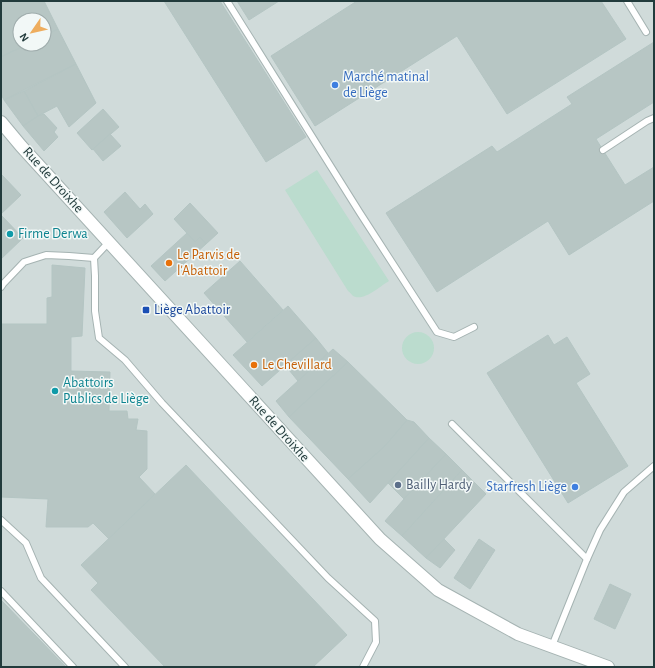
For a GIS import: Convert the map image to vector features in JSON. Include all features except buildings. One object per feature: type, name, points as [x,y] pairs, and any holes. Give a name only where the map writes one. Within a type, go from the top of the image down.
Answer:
[{"type":"street","name":"Rue de Droixhe","points":[[1,122],[21,146],[380,539],[438,590],[518,634],[608,667]]},
{"type":"lane","points":[[227,1],[360,213],[437,332],[454,337],[474,328]]},
{"type":"lane","points":[[626,1],[646,32]]},
{"type":"lane","points":[[603,150],[654,118]]},
{"type":"lane","points":[[109,242],[94,258],[95,311],[99,338],[125,360],[162,403],[317,567],[375,621],[376,642],[363,667]]},
{"type":"lane","points":[[1,287],[24,262],[46,255],[94,258]]},
{"type":"lane","points":[[452,424],[587,559]]},
{"type":"lane","points":[[552,646],[600,530],[624,492],[654,466]]},
{"type":"lane","points":[[1,520],[26,543],[41,578],[125,667]]},
{"type":"lane","points":[[1,591],[73,667]]},
{"type":"shaded area","points":[[1,1],[654,1],[654,667],[1,667]]},
{"type":"green space","points":[[317,170],[389,281],[372,293],[362,297],[353,296],[348,291],[285,190]]},
{"type":"green space","points":[[418,332],[427,335],[431,339],[434,348],[431,357],[427,361],[418,364],[409,361],[405,357],[402,348],[405,339],[409,335]]},
{"type":"place","name":"Marché matinal de Liège","points":[[335,85]]},
{"type":"place","name":"Firme Derwa","points":[[10,234]]},
{"type":"place","name":"Le Parvis de l'Abattoir","points":[[169,263]]},
{"type":"place","name":"Liège Abattoir","points":[[146,310]]},
{"type":"place","name":"Le Chevillard","points":[[254,365]]},
{"type":"place","name":"Abattoirs Publics de Liège","points":[[55,391]]},
{"type":"place","name":"Bailly Hardy","points":[[398,485]]},
{"type":"place","name":"Starfresh Liège","points":[[575,487]]}]
